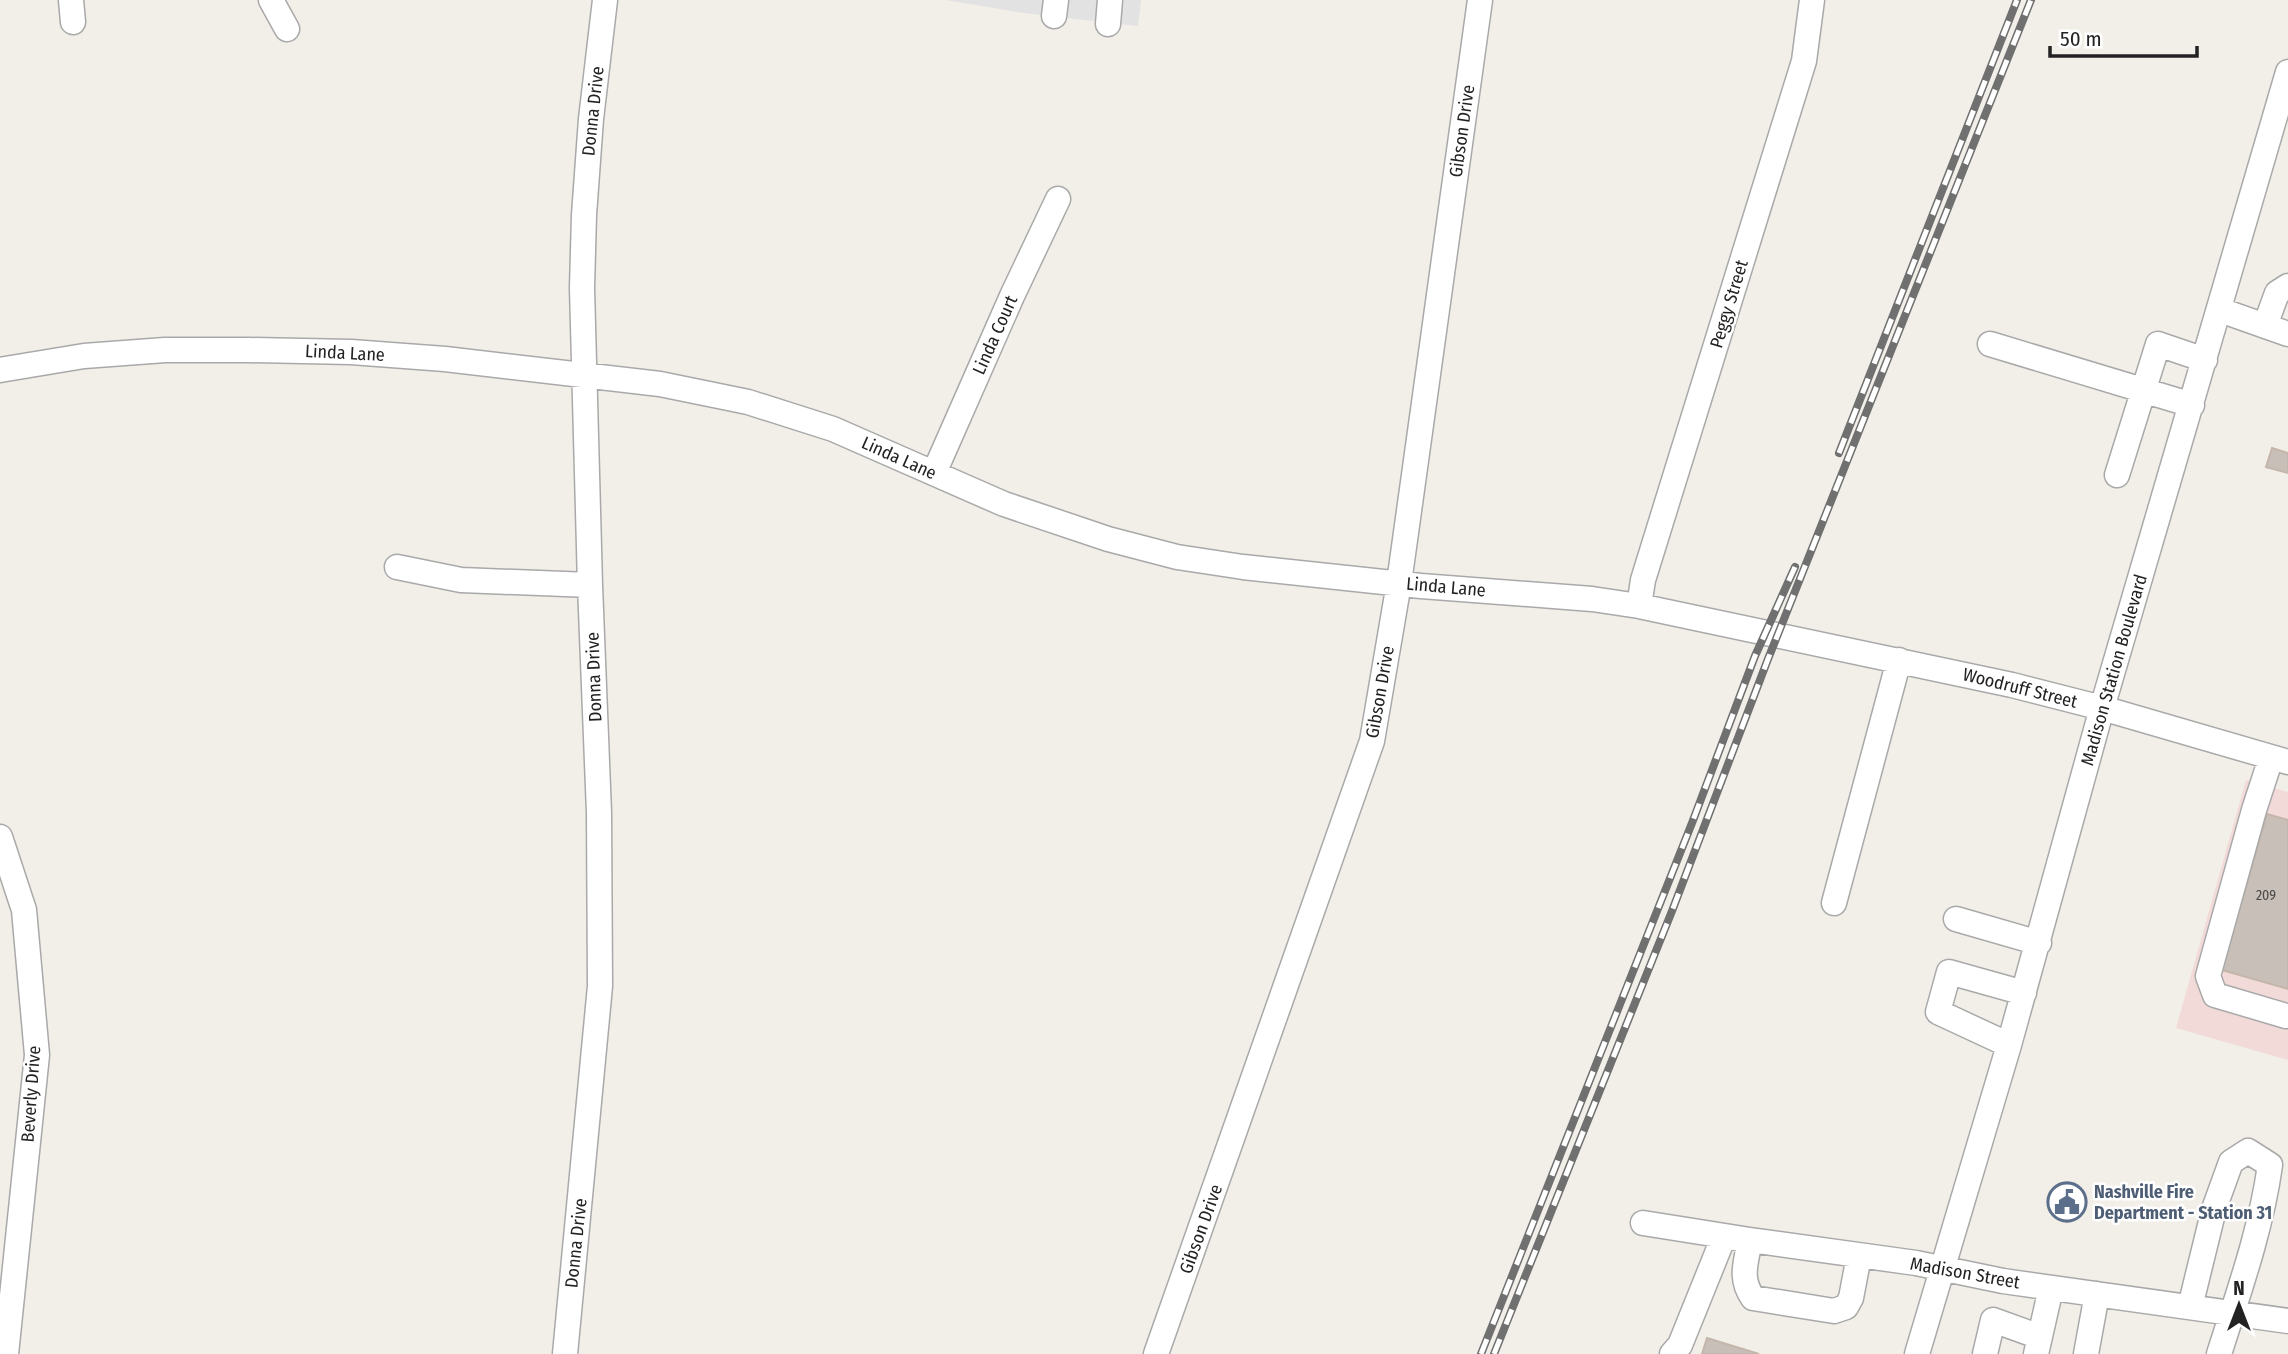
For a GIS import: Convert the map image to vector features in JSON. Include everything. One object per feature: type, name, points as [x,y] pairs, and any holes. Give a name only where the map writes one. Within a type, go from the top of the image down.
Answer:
[{"type":"street","points":[[271,0],[287,29]]},
{"type":"street","name":"Donna Drive","points":[[565,1354],[600,986],[599,813],[583,374],[584,215],[591,119],[605,0]]},
{"type":"street","name":"Gibson Drive","points":[[1156,1354],[1372,741],[1399,583],[1480,0]]},
{"type":"street","name":"Peggy Street","points":[[1639,606],[1643,580],[1804,61],[1812,0]]},
{"type":"street","name":"Madison Station Boulevard","points":[[1917,1354],[2039,943],[2102,708],[2287,80]]},
{"type":"street","name":"Linda Court","points":[[934,473],[1058,199]]},
{"type":"street","points":[[2220,310],[2276,330],[2277,293],[2288,286]]},
{"type":"street","points":[[1990,344],[2192,405]]},
{"type":"street","points":[[2117,475],[2158,344],[2205,360]]},
{"type":"street","name":"Linda Lane","points":[[0,370],[94,355],[165,350],[351,352],[660,384],[748,401],[833,429],[1004,505],[1043,519],[1177,557],[1243,567],[1399,583],[1592,599],[1639,606],[1789,638]]},
{"type":"street","points":[[397,567],[461,580],[590,585]]},
{"type":"street","name":"Woodruff Street","points":[[1789,638],[1899,660],[2102,708],[2280,760]]},
{"type":"street","points":[[1834,903],[1899,660]]},
{"type":"street","points":[[2280,760],[2254,810],[2208,976],[2215,995],[2286,1016]]},
{"type":"street","name":"Beverly Drive","points":[[0,837],[24,910],[37,1055],[6,1354]]},
{"type":"street","points":[[1956,919],[2039,943]]},
{"type":"street","points":[[2009,1045],[1938,1012],[1949,972],[2024,993]]},
{"type":"street","points":[[2190,1307],[2214,1209],[2231,1162],[2248,1151],[2270,1165],[2264,1205],[2219,1354]]},
{"type":"street","name":"Madison Street","points":[[1643,1223],[2051,1288],[2288,1321]]},
{"type":"street","points":[[1672,1354],[1680,1345],[1724,1236]]},
{"type":"street","points":[[1750,1240],[1743,1279],[1753,1298],[1834,1311],[1846,1307],[1851,1298],[1858,1256]]},
{"type":"street","points":[[1984,1354],[1993,1320],[2038,1345],[2051,1288]]},
{"type":"street","points":[[2086,1354],[2097,1294]]},
{"type":"shaded area","points":[[946,0],[1141,0],[1138,26],[1024,13]]},
{"type":"shaded area","points":[[2246,780],[2288,792],[2288,1060],[2176,1028]]},
{"type":"building","points":[[2272,448],[2288,453],[2288,473],[2266,467]]},
{"type":"building","points":[[2267,814],[2288,820],[2288,989],[2222,970]]},
{"type":"building","points":[[1707,1338],[1759,1354],[1702,1354]]},
{"type":"railway","points":[[1839,453],[2017,0]]},
{"type":"railway","points":[[1494,1354],[1672,911],[1768,659],[2031,0]]},
{"type":"railway","points":[[1481,1354],[1692,823],[1755,656],[1795,567]]},
{"type":"place","name":"Nashville Fire Department - Station 31","points":[[2067,1202]]}]
